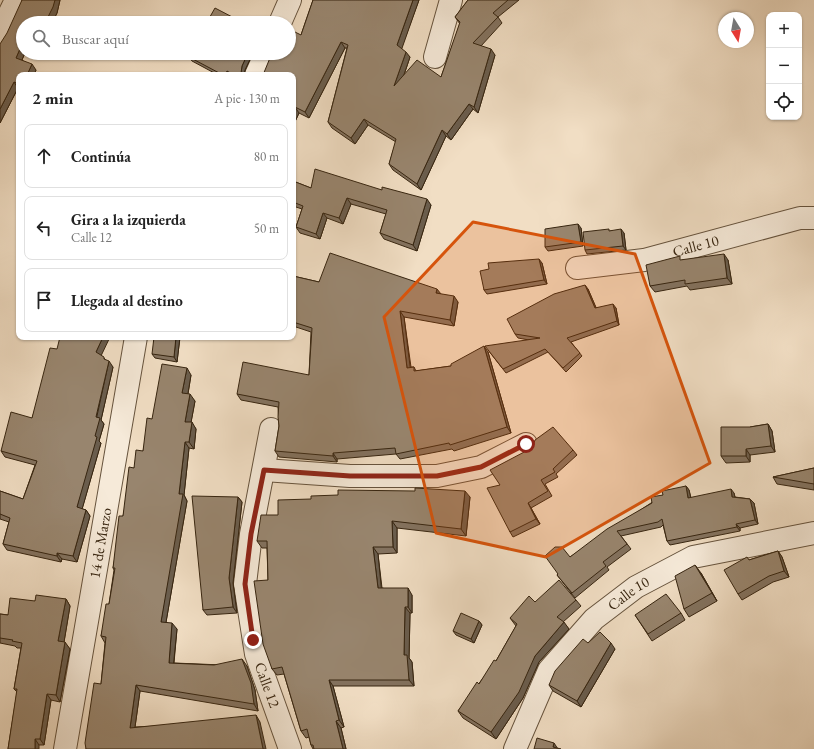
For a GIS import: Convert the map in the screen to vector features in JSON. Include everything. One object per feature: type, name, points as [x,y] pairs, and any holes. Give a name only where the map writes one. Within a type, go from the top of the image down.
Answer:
[{"type":"street","points":[[0,33],[16,0]]},
{"type":"street","points":[[283,16],[290,0]]},
{"type":"street","points":[[435,57],[452,0]]},
{"type":"street","points":[[257,72],[263,60]]},
{"type":"street","name":"Calle 10","points":[[577,268],[644,260],[800,218],[814,218]]},
{"type":"street","name":"14 de Marzo","points":[[65,749],[135,340]]},
{"type":"street","name":"Calle 12","points":[[271,429],[251,534],[245,584],[256,654],[290,749]]},
{"type":"street","points":[[264,470],[350,476],[437,476],[481,467],[526,444]]},
{"type":"street","name":"Calle 10","points":[[514,749],[549,670],[594,619],[636,587],[693,557],[814,533]]},
{"type":"highlighted area","points":[[473,222],[635,254],[710,463],[546,557],[436,533],[384,317]]},
{"type":"building","points":[[22,0],[55,0],[48,16],[16,16],[16,60],[21,60],[32,64],[28,72],[16,72],[16,83],[14,82],[0,109],[0,44],[7,33]]},
{"type":"building","points":[[313,0],[413,0],[397,45],[406,52],[394,86],[417,60],[441,77],[460,22],[455,17],[468,0],[508,0],[493,13],[498,17],[473,43],[491,49],[474,107],[469,104],[447,134],[442,130],[417,184],[389,164],[396,139],[364,119],[351,138],[328,122],[348,45],[341,42],[305,112],[296,108],[296,72],[264,72],[269,60],[296,60],[296,32],[301,35]]},
{"type":"building","points":[[215,8],[230,16],[210,16]]},
{"type":"building","points":[[195,60],[245,60],[241,72],[217,72]]},
{"type":"building","points":[[315,169],[382,190],[382,187],[427,199],[413,245],[380,233],[387,210],[347,198],[339,218],[323,213],[316,234],[296,227],[303,206],[296,203],[296,182],[311,188]]},
{"type":"building","points":[[578,224],[581,242],[545,247],[545,229]]},
{"type":"building","points":[[609,229],[609,231],[621,229],[623,246],[585,250],[583,232]]},
{"type":"building","points":[[330,253],[437,289],[436,293],[454,296],[450,320],[400,311],[407,368],[414,367],[414,371],[451,366],[451,364],[484,346],[507,427],[450,445],[449,443],[396,454],[395,448],[333,453],[333,456],[275,451],[279,426],[279,402],[237,394],[243,362],[309,375],[312,328],[296,323],[296,277],[319,282]]},
{"type":"building","points":[[724,254],[727,278],[685,284],[685,280],[650,286],[646,265],[680,256],[680,260]]},
{"type":"building","points":[[539,259],[544,280],[484,290],[480,271],[489,269],[488,263]]},
{"type":"building","points":[[585,285],[595,308],[613,304],[617,321],[567,338],[580,353],[563,368],[545,349],[503,369],[485,346],[540,338],[515,334],[507,319],[554,294]]},
{"type":"building","points":[[59,340],[102,340],[96,352],[104,357],[104,359],[109,361],[96,417],[100,418],[95,436],[97,437],[77,507],[86,510],[73,556],[57,553],[57,556],[3,544],[10,518],[0,514],[0,491],[23,499],[37,461],[1,451],[11,412],[32,418],[50,348],[57,349]]},
{"type":"building","points":[[154,340],[176,340],[174,357],[152,354]]},
{"type":"building","points":[[162,364],[187,368],[182,393],[190,394],[185,422],[192,422],[189,442],[185,442],[179,494],[183,494],[161,622],[172,623],[169,663],[214,665],[242,659],[251,683],[254,704],[136,685],[130,728],[256,715],[263,749],[86,749],[85,743],[94,683],[101,684],[106,637],[101,636],[106,604],[109,604],[115,568],[113,568],[119,516],[123,516],[129,467],[134,468],[136,450],[143,451],[147,418],[152,419]]},
{"type":"building","points":[[768,424],[771,446],[746,449],[746,456],[721,456],[721,427],[750,427]]},
{"type":"building","points":[[553,427],[573,450],[553,469],[555,472],[541,480],[548,491],[528,503],[536,519],[510,532],[487,488],[500,485],[490,470],[528,450],[533,446],[535,440]]},
{"type":"building","points":[[814,468],[814,484],[773,477]]},
{"type":"building","points":[[686,486],[688,498],[731,489],[732,497],[750,499],[755,520],[736,524],[737,527],[667,541],[662,519],[658,522],[617,531],[627,544],[603,562],[606,566],[572,593],[557,575],[558,574],[545,556],[555,547],[562,547],[570,557],[607,529],[652,503],[651,497],[663,495],[662,491]]},
{"type":"building","points":[[415,488],[465,491],[461,529],[392,521],[393,547],[373,547],[378,588],[408,588],[408,607],[405,607],[404,655],[407,655],[409,680],[329,680],[339,720],[336,721],[343,749],[314,749],[313,745],[311,745],[307,729],[301,731],[282,667],[272,669],[263,644],[254,581],[268,580],[267,541],[257,541],[261,515],[278,515],[278,500],[311,499],[311,496],[338,495],[338,490],[415,491]]},
{"type":"building","points":[[192,496],[238,497],[229,578],[233,607],[203,610]]},
{"type":"building","points":[[778,551],[784,571],[769,576],[738,594],[724,570],[747,557],[749,560]]},
{"type":"building","points":[[695,565],[712,593],[684,609],[675,576]]},
{"type":"building","points":[[559,580],[576,600],[557,617],[564,622],[535,656],[519,692],[491,732],[458,711],[477,682],[479,684],[494,660],[496,661],[517,624],[510,618],[529,596],[535,602]]},
{"type":"building","points":[[666,594],[681,613],[648,634],[635,615]]},
{"type":"building","points":[[36,595],[66,599],[58,641],[65,642],[56,695],[47,694],[40,739],[35,739],[35,749],[8,749],[17,689],[14,689],[22,643],[0,638],[0,614],[8,615],[10,598],[35,601]]},
{"type":"building","points":[[461,613],[479,621],[471,639],[453,631]]},
{"type":"building","points":[[600,632],[611,643],[577,701],[549,685],[555,671],[583,639],[588,643]]},
{"type":"building","points":[[537,738],[554,743],[553,747],[561,749],[534,749]]},
{"type":"route","points":[[253,640],[245,584],[251,534],[264,470],[350,476],[437,476],[481,467],[526,444]]}]
